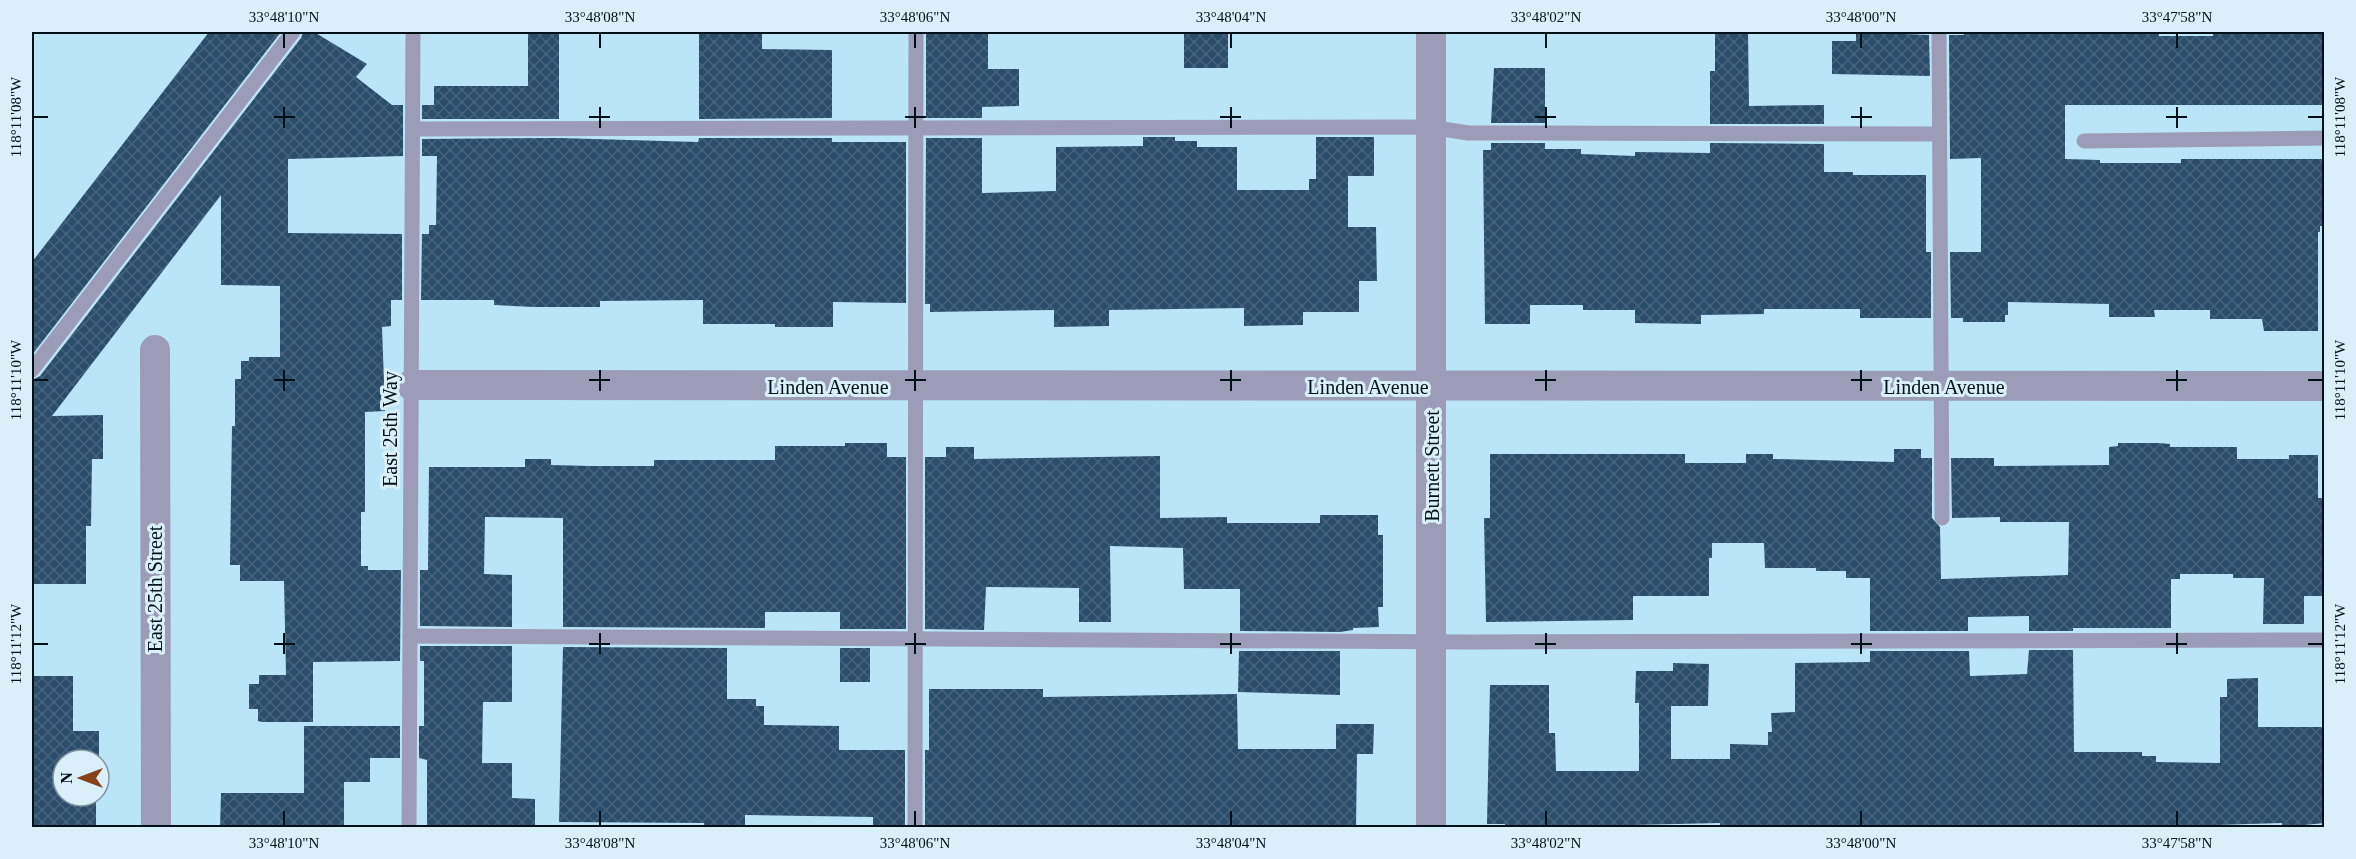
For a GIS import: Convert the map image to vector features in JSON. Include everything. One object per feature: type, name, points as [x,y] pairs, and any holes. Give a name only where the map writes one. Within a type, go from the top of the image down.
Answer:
[{"type":"street","name":"Burnett Street","points":[[1431,32],[1431,828]]},
{"type":"street","name":"East 25th Street","points":[[155,350],[156,828]]},
{"type":"street","name":"Linden Avenue","points":[[411,385],[2325,386]]},
{"type":"lane","points":[[32,370],[293,32]]},
{"type":"lane","name":"East 25th Way","points":[[409,828],[413,32]]},
{"type":"lane","points":[[915,828],[916,32]]},
{"type":"lane","points":[[1939,32],[1942,518]]},
{"type":"lane","points":[[413,129],[917,126],[1430,127],[1468,133],[1938,134]]},
{"type":"lane","points":[[2084,141],[2325,138]]},
{"type":"lane","points":[[410,636],[917,639],[2325,640]]},
{"type":"building","points":[[209,32],[281,32],[32,355],[32,262]]},
{"type":"building","points":[[303,32],[314,32],[367,64],[356,77],[392,105],[403,105],[403,156],[288,159],[288,233],[402,234],[402,300],[391,300],[391,326],[382,327],[385,411],[365,412],[365,512],[361,512],[361,566],[368,566],[368,570],[401,570],[400,661],[313,662],[313,722],[262,722],[258,721],[258,709],[249,709],[249,684],[259,684],[259,675],[286,675],[284,581],[240,581],[240,565],[230,565],[232,426],[235,426],[235,379],[241,379],[241,361],[249,361],[249,357],[280,357],[280,286],[221,285],[221,195],[52,416],[103,415],[103,459],[92,459],[91,526],[86,526],[86,584],[32,584],[32,380],[40,376],[301,38]]},
{"type":"building","points":[[528,32],[559,32],[559,119],[422,119],[422,105],[434,105],[434,86],[528,86]]},
{"type":"building","points":[[699,32],[762,32],[762,49],[832,50],[832,118],[699,119]]},
{"type":"building","points":[[926,32],[988,32],[988,69],[1019,69],[1019,106],[982,107],[982,118],[926,118]]},
{"type":"building","points":[[1184,32],[1228,32],[1228,68],[1184,68]]},
{"type":"building","points":[[1715,32],[1748,32],[1749,106],[1824,105],[1824,124],[1710,124],[1710,71],[1715,71]]},
{"type":"building","points":[[1856,32],[1929,35],[1930,76],[1832,74],[1832,41],[1856,41]]},
{"type":"building","points":[[1964,32],[2159,32],[2159,36],[2213,36],[2213,32],[2325,32],[2325,105],[2065,105],[2065,159],[2100,160],[2100,163],[2181,163],[2181,159],[2325,159],[2325,226],[2320,226],[2320,232],[2318,232],[2318,331],[2264,331],[2262,319],[2210,319],[2210,310],[2154,310],[2155,317],[2109,317],[2109,304],[2008,302],[2008,315],[2005,315],[2005,322],[1963,322],[1963,318],[1951,318],[1950,252],[1981,252],[1981,158],[1950,159],[1949,35],[1964,35]]},
{"type":"building","points":[[1494,68],[1545,68],[1545,123],[1491,123]]},
{"type":"building","points":[[1143,137],[1175,137],[1175,141],[1197,141],[1197,147],[1237,147],[1237,190],[1309,190],[1309,179],[1316,179],[1316,137],[1374,137],[1374,176],[1348,176],[1348,227],[1376,227],[1377,281],[1359,281],[1359,312],[1303,312],[1303,325],[1244,326],[1244,308],[1109,310],[1109,326],[1054,327],[1054,310],[930,312],[930,304],[925,304],[926,138],[982,138],[982,193],[1056,191],[1056,147],[1143,146]]},
{"type":"building","points":[[559,138],[698,142],[699,138],[832,138],[832,142],[906,142],[906,303],[833,302],[833,327],[775,327],[775,324],[703,324],[703,300],[600,301],[600,307],[534,307],[494,305],[494,300],[421,300],[422,234],[429,234],[429,225],[436,225],[437,156],[422,156],[422,139]]},
{"type":"building","points":[[1491,143],[1545,143],[1545,149],[1581,149],[1581,154],[1635,156],[1635,152],[1710,153],[1710,143],[1824,144],[1824,172],[1853,172],[1853,175],[1926,175],[1926,252],[1931,252],[1931,318],[1860,318],[1860,309],[1764,309],[1764,314],[1701,315],[1701,324],[1635,323],[1635,310],[1583,310],[1583,305],[1530,305],[1530,324],[1485,324],[1483,150],[1491,150]]},
{"type":"building","points":[[845,443],[887,443],[887,457],[906,457],[906,629],[840,629],[840,612],[765,612],[765,628],[563,627],[563,518],[485,517],[484,574],[512,575],[512,627],[420,626],[420,570],[428,570],[429,467],[525,467],[525,459],[551,459],[551,465],[591,466],[654,466],[654,460],[775,460],[775,446],[845,446]]},
{"type":"building","points":[[2118,443],[2158,443],[2170,444],[2170,447],[2237,447],[2237,459],[2289,459],[2289,455],[2318,455],[2318,498],[2325,498],[2325,596],[2304,596],[2304,624],[2263,624],[2264,578],[2233,578],[2233,574],[2180,574],[2180,579],[2171,579],[2171,628],[2073,628],[2073,631],[2029,631],[2029,616],[1968,617],[1968,631],[1870,631],[1870,578],[1846,578],[1846,571],[1816,571],[1816,568],[1765,568],[1764,543],[1712,543],[1712,558],[1709,558],[1709,596],[1633,596],[1633,620],[1486,622],[1484,518],[1490,518],[1490,454],[1685,454],[1685,463],[1746,463],[1746,454],[1773,454],[1773,459],[1894,462],[1894,449],[1921,449],[1921,458],[1932,458],[1932,518],[1940,527],[1941,579],[2068,575],[2069,522],[2000,522],[2000,517],[1952,518],[1951,458],[1994,458],[1994,466],[2109,465],[2109,447],[2118,446]]},
{"type":"building","points":[[946,447],[974,447],[974,459],[1160,456],[1160,518],[1227,517],[1227,523],[1320,523],[1320,515],[1378,515],[1378,535],[1383,535],[1383,607],[1378,607],[1379,627],[1353,628],[1353,630],[1340,632],[1240,631],[1240,589],[1184,589],[1183,548],[1110,546],[1111,622],[1079,622],[1079,588],[986,587],[984,630],[925,629],[925,457],[946,457]]},
{"type":"building","points":[[420,646],[512,646],[512,702],[483,702],[482,763],[512,763],[512,798],[535,799],[535,828],[427,828],[427,760],[419,758],[419,726],[424,726],[424,661],[420,661]]},
{"type":"building","points":[[563,647],[727,648],[727,699],[756,699],[756,706],[764,706],[764,725],[839,726],[839,750],[905,750],[905,826],[873,826],[873,817],[745,815],[745,828],[704,828],[704,823],[559,822]]},
{"type":"building","points":[[840,648],[870,648],[870,682],[840,682]]},
{"type":"building","points":[[2029,650],[2073,650],[2074,752],[2142,752],[2142,756],[2156,756],[2156,762],[2220,763],[2220,697],[2227,697],[2227,679],[2258,678],[2258,727],[2322,727],[2325,823],[2282,827],[2282,823],[2217,825],[2217,828],[1720,828],[1720,823],[1505,828],[1505,824],[1487,824],[1490,685],[1549,685],[1549,733],[1555,733],[1556,771],[1639,771],[1639,703],[1635,703],[1636,671],[1673,671],[1673,663],[1709,664],[1708,706],[1671,706],[1671,759],[1730,759],[1730,744],[1768,745],[1768,732],[1772,732],[1771,713],[1795,712],[1795,663],[1870,662],[1870,651],[1969,651],[1970,676],[2027,674]]},
{"type":"building","points":[[1239,651],[1340,651],[1340,695],[1238,692]]},
{"type":"building","points":[[32,676],[73,676],[73,731],[99,731],[99,748],[51,748],[51,808],[96,808],[96,828],[32,828]]},
{"type":"building","points":[[929,689],[1043,689],[1043,697],[1237,694],[1238,749],[1336,749],[1336,724],[1374,724],[1373,754],[1357,754],[1356,827],[930,828],[925,825],[925,750],[929,750]]},
{"type":"building","points":[[304,726],[400,726],[400,758],[370,758],[370,782],[344,782],[344,828],[220,828],[221,793],[304,793]]}]
